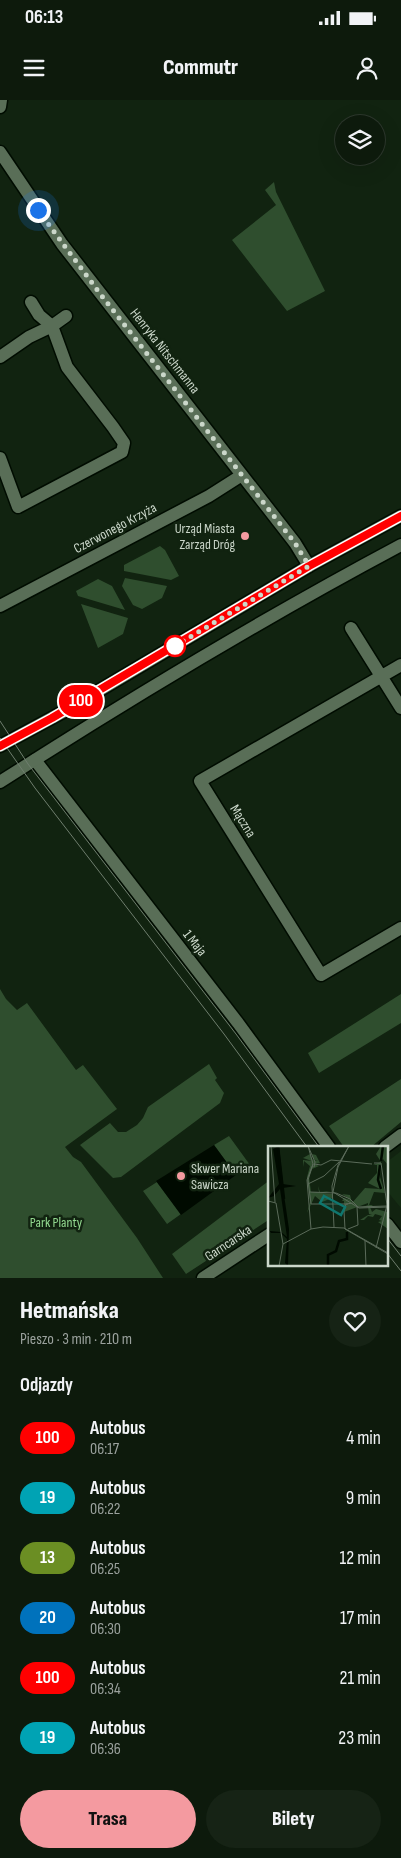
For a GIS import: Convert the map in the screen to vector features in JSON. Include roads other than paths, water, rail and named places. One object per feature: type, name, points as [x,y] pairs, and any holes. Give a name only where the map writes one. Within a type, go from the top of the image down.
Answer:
[{"type":"street","points":[[0,107],[1,100]]},
{"type":"street","name":"Henryka Nitschmanna","points":[[0,152],[62,244],[295,543],[309,566]]},
{"type":"street","points":[[0,458],[18,507],[122,452],[124,443],[67,367],[52,326],[39,315],[31,302]]},
{"type":"street","points":[[0,357],[29,336],[52,326],[66,316]]},
{"type":"street","name":"Czerwonego Krzyża","points":[[0,606],[209,496],[242,475]]},
{"type":"street","points":[[4,745],[309,566],[401,516]]},
{"type":"street","points":[[0,782],[64,741],[327,584],[401,545]]},
{"type":"street","points":[[351,628],[401,708]]},
{"type":"street","name":"Mączna","points":[[401,665],[200,781],[321,975],[401,928]]},
{"type":"street","name":"1 Maja","points":[[35,760],[238,1023],[328,1146]]},
{"type":"street","points":[[386,1146],[401,1135]]},
{"type":"street","points":[[388,1225],[401,1242]]},
{"type":"street","name":"Garncarska","points":[[203,1278],[268,1235]]},
{"type":"tram line","points":[[0,721],[28,764],[236,1034],[318,1146]]},
{"type":"tram line","points":[[0,738],[35,788],[224,1034],[306,1146]]},
{"type":"tram line","points":[[388,1239],[401,1256]]},
{"type":"tram line","points":[[388,1254],[401,1271]]},
{"type":"place","name":"Urząd Miasta Zarząd Dróg","points":[[245,536]]},
{"type":"place","name":"Skwer Mariana Sawicza","points":[[181,1176]]},
{"type":"park label","name":"Park Planty","points":[[56,1222]]}]
